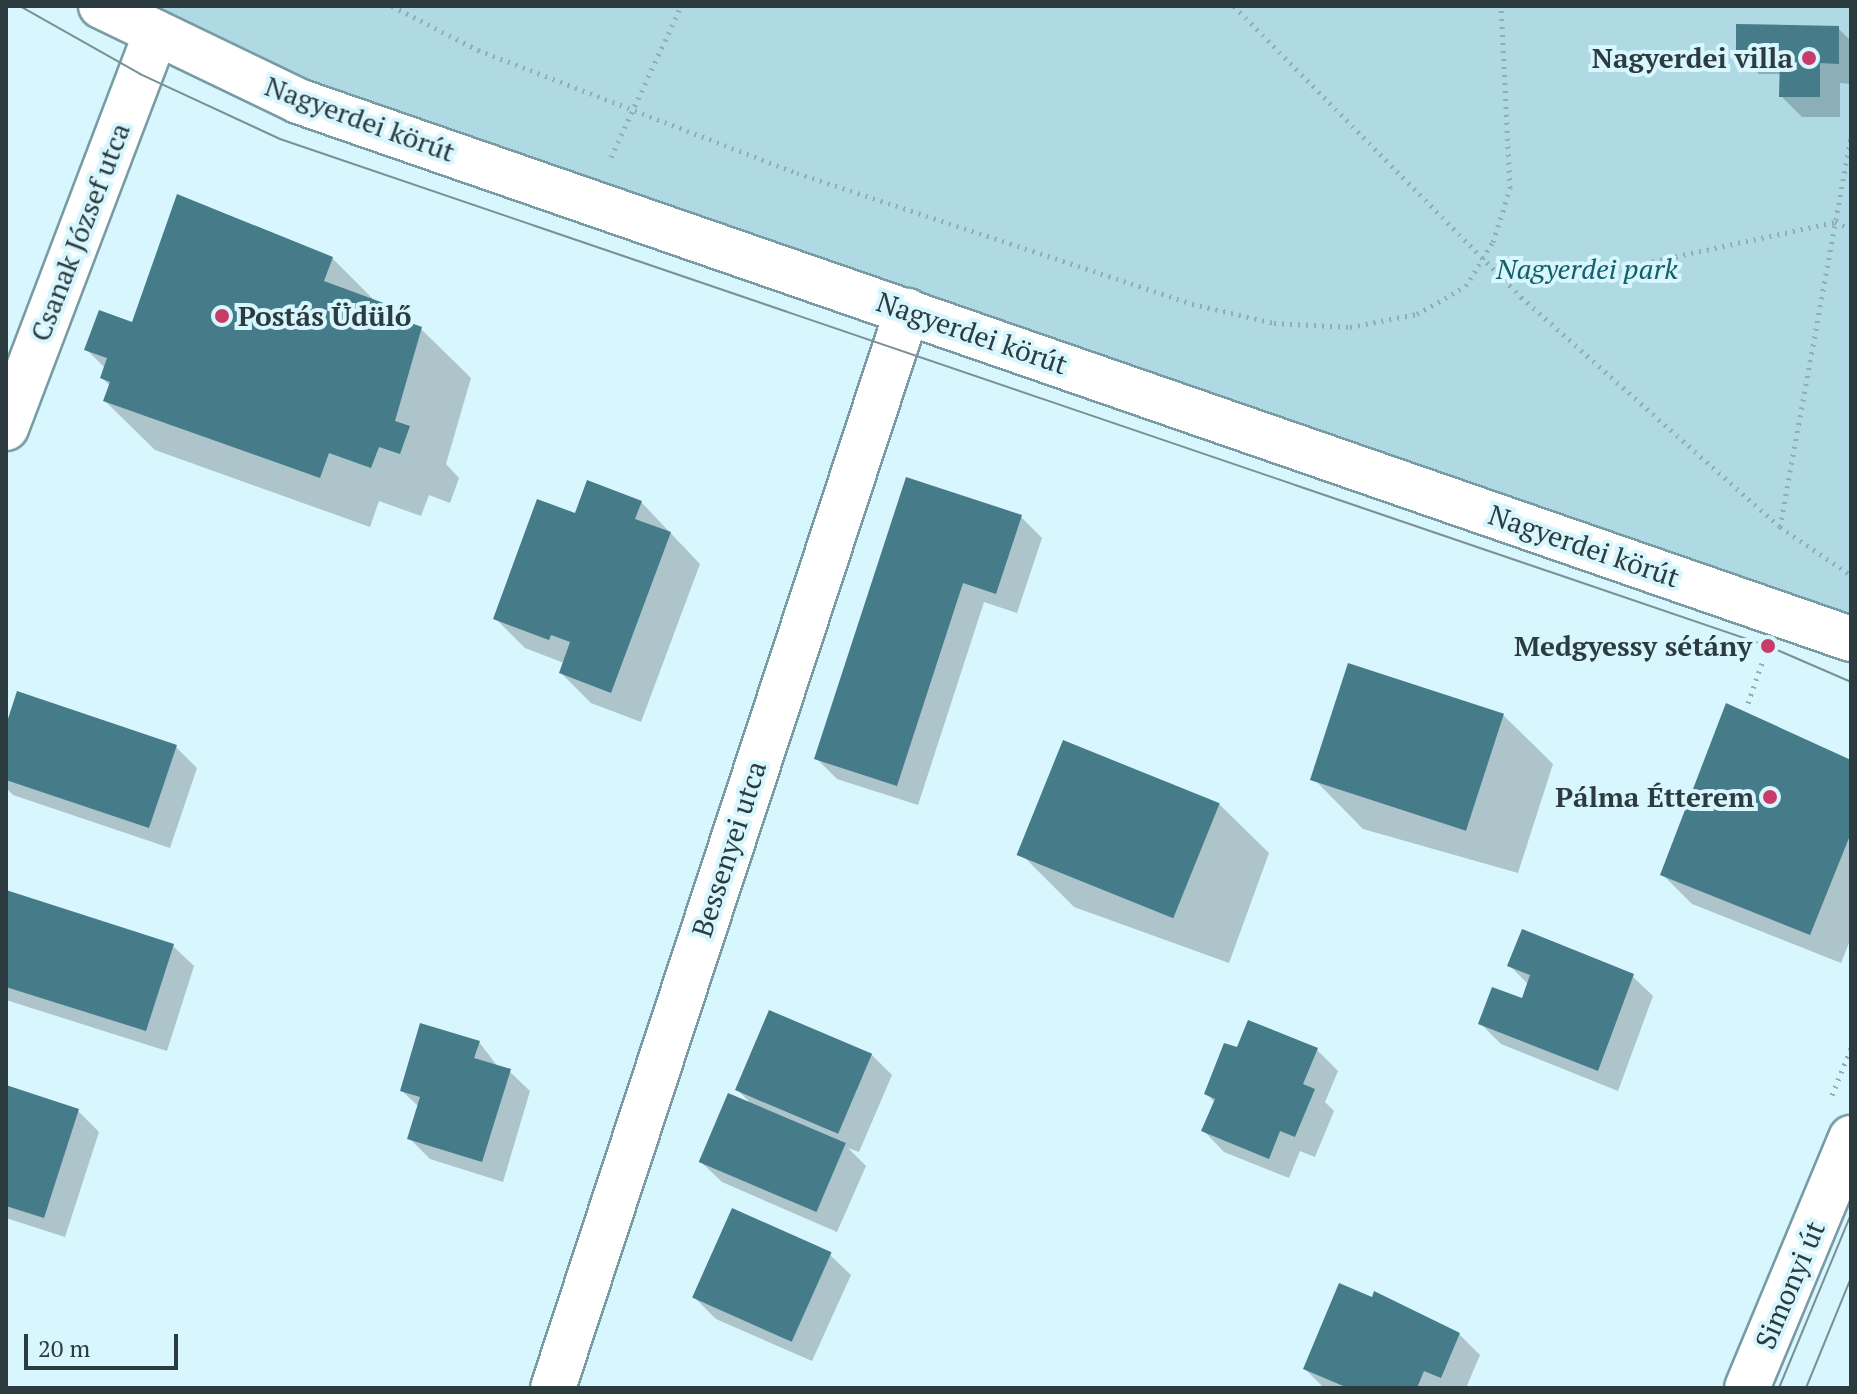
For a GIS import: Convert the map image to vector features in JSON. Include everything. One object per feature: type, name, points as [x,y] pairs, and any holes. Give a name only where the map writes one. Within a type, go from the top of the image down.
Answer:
[{"type":"street","name":"Nagyerdei körút","points":[[101,6],[155,35],[298,101],[1851,639]]},
{"type":"street","name":"Csanak József utca","points":[[6,428],[155,35]]},
{"type":"street","name":"Bessenyei utca","points":[[553,1388],[907,311]]},
{"type":"street","name":"Simonyi út","points":[[1747,1388],[1851,1138]]},
{"type":"path","points":[[392,6],[478,50],[633,113],[1192,304],[1274,323],[1350,327],[1417,314],[1466,286],[1483,259],[1510,188],[1501,6]]},
{"type":"path","points":[[592,202],[681,6]]},
{"type":"path","points":[[1234,6],[1483,259],[1780,527],[1851,575]]},
{"type":"path","points":[[1780,527],[1851,136]]},
{"type":"path","points":[[1613,270],[1835,222],[1851,229]]},
{"type":"path","points":[[1748,703],[1763,660]]},
{"type":"green space","name":"Nagyerdei park","points":[[101,6],[1851,6],[1851,639],[907,311]]},
{"type":"building","name":"Nagyerdei villa","points":[[1736,24],[1839,26],[1839,64],[1820,63],[1820,97],[1779,97],[1780,54],[1736,54]]},
{"type":"building","points":[[177,194],[333,257],[324,281],[389,305],[387,314],[422,327],[395,421],[410,426],[400,454],[379,447],[371,468],[329,453],[320,478],[103,401],[110,382],[100,378],[107,358],[84,350],[99,310],[132,322]]},
{"type":"building","points":[[906,477],[1022,515],[996,594],[963,583],[897,786],[814,759]]},
{"type":"building","points":[[587,480],[642,501],[635,519],[671,532],[611,693],[559,673],[570,642],[551,635],[549,640],[493,619],[537,499],[575,513]]},
{"type":"building","points":[[1348,663],[1504,714],[1466,831],[1310,780]]},
{"type":"building","points":[[17,691],[177,745],[149,828],[6,780],[6,725]]},
{"type":"building","name":"Pálma Étterem","points":[[1726,703],[1851,760],[1851,833],[1810,935],[1660,875]]},
{"type":"building","points":[[1063,740],[1220,803],[1173,918],[1017,855]]},
{"type":"building","points":[[6,890],[174,944],[146,1031],[6,987]]},
{"type":"building","points":[[1522,929],[1634,974],[1598,1071],[1478,1024],[1492,987],[1522,998],[1530,975],[1507,966]]},
{"type":"building","points":[[769,1010],[872,1054],[838,1134],[735,1090]]},
{"type":"building","points":[[1248,1020],[1318,1048],[1303,1084],[1315,1089],[1295,1137],[1280,1131],[1269,1159],[1201,1131],[1215,1099],[1204,1094],[1224,1043],[1237,1047]]},
{"type":"building","points":[[420,1023],[480,1041],[474,1058],[511,1069],[482,1162],[407,1139],[420,1097],[400,1091]]},
{"type":"building","points":[[6,1085],[79,1109],[44,1218],[6,1206]]},
{"type":"building","points":[[728,1093],[846,1143],[817,1212],[699,1162]]},
{"type":"building","points":[[732,1208],[832,1252],[792,1342],[692,1298]]},
{"type":"building","points":[[1339,1283],[1372,1297],[1374,1291],[1460,1333],[1441,1378],[1424,1371],[1417,1388],[1348,1388],[1303,1369]]},
{"type":"tram line","points":[[20,6],[140,74],[280,139],[1768,646],[1851,682]]},
{"type":"tram line","points":[[1779,1388],[1851,1214]]},
{"type":"tram line","points":[[1806,1388],[1851,1278]]},
{"type":"place","name":"Nagyerdei villa","points":[[1809,58]]},
{"type":"place","name":"Postás Üdülő","points":[[222,316]]},
{"type":"place","name":"Medgyessy sétány","points":[[1768,646]]},
{"type":"place","name":"Pálma Étterem","points":[[1770,797]]}]
